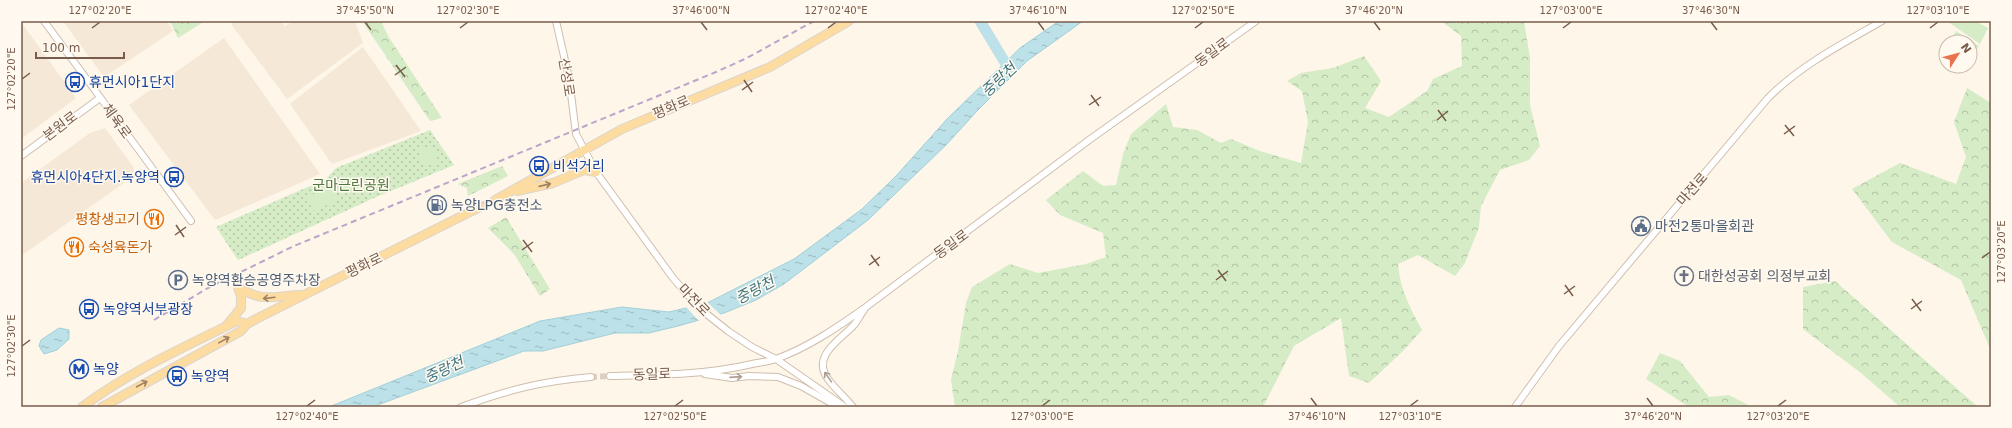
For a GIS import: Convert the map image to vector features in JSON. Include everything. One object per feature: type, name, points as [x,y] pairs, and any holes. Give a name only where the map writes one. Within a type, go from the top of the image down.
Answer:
[{"type":"main road","name":"평화로","points":[[495,200],[635,123],[770,67],[849,21]]},
{"type":"main road","points":[[507,194],[553,183],[584,170],[596,172]]},
{"type":"main road","name":"평화로","points":[[102,407],[242,331],[247,324],[302,295],[480,207]]},
{"type":"main road","points":[[226,326],[241,308],[241,297],[238,287],[251,296],[263,299],[302,295]]},
{"type":"main road","name":"평화로","points":[[87,406],[120,382],[226,326],[237,321],[247,324]]},
{"type":"street","name":"체육로","points":[[44,21],[191,221]]},
{"type":"street","name":"산성로","points":[[556,21],[569,78],[576,134],[584,151]]},
{"type":"street","name":"동일로","points":[[610,376],[697,373],[746,366],[776,359],[832,331],[1089,140],[1256,21]]},
{"type":"street","name":"마전로","points":[[1515,407],[1559,346],[1768,98],[1785,81],[1801,69],[1882,21]]},
{"type":"street","name":"본원로","points":[[21,156],[100,98]]},
{"type":"street","name":"마전로","points":[[584,151],[596,172],[673,278],[699,308],[728,331],[776,359],[845,407]]},
{"type":"street","points":[[853,407],[828,379],[823,370],[823,362],[828,349],[853,326],[866,307]]},
{"type":"street","points":[[697,373],[732,378],[749,376],[778,377],[801,386],[838,407]]},
{"type":"street","points":[[461,407],[501,392],[531,384],[569,378],[591,377]]},
{"type":"shaded area","points":[[63,21],[167,21],[173,31],[104,77]]},
{"type":"shaded area","points":[[237,21],[280,21],[285,26],[294,21],[355,21],[363,43],[287,99],[231,24]]},
{"type":"shaded area","points":[[21,22],[76,98],[21,139]]},
{"type":"shaded area","points":[[224,38],[320,174],[215,220],[129,105]]},
{"type":"shaded area","points":[[363,47],[421,131],[332,164],[290,104]]},
{"type":"shaded area","points":[[105,128],[134,168],[132,177],[21,256],[21,183],[90,133]]},
{"type":"green space","points":[[170,21],[205,21],[178,38]]},
{"type":"green space","points":[[362,21],[381,21],[388,36],[442,118],[430,121]]},
{"type":"green space","points":[[1441,21],[1524,21],[1530,58],[1530,105],[1540,146],[1529,160],[1500,170],[1481,206],[1479,227],[1465,263],[1455,276],[1418,255],[1398,264],[1403,290],[1422,330],[1404,350],[1369,383],[1349,376],[1341,318],[1294,346],[1263,407],[955,407],[951,380],[958,351],[966,303],[972,287],[1010,264],[1038,273],[1086,264],[1106,257],[1103,233],[1060,215],[1046,200],[1083,171],[1103,186],[1116,185],[1123,154],[1131,134],[1166,104],[1173,127],[1197,130],[1221,143],[1231,139],[1260,151],[1301,163],[1308,122],[1302,91],[1287,81],[1301,73],[1333,68],[1364,56],[1381,81],[1365,108],[1389,117],[1427,91],[1433,79],[1462,66],[1461,36]]},
{"type":"green space","points":[[1947,21],[1975,21],[1988,28],[1980,44],[1978,43],[1978,34],[1966,34]]},
{"type":"green space","points":[[1967,88],[1991,103],[1991,351],[1961,280],[1892,242],[1852,189],[1900,163],[1956,184],[1966,157],[1954,122]]},
{"type":"green space","name":"군마근린공원","points":[[430,130],[454,165],[374,198],[238,260],[216,227],[326,179],[336,168]]},
{"type":"green space","points":[[436,147],[438,164],[420,163],[421,148]]},
{"type":"green space","points":[[502,166],[508,176],[468,196],[467,188],[458,184]]},
{"type":"green space","points":[[333,186],[339,200],[313,211],[307,197]]},
{"type":"green space","points":[[506,217],[550,289],[540,296],[514,254],[488,228]]},
{"type":"green space","points":[[1835,281],[1978,407],[1900,407],[1861,373],[1803,329],[1803,287]]},
{"type":"green space","points":[[1660,353],[1680,361],[1709,397],[1729,395],[1752,407],[1689,407],[1646,379]]},
{"type":"water","name":"중랑천","points":[[1059,21],[1083,21],[1027,61],[977,111],[947,144],[868,220],[784,284],[756,300],[724,313],[649,333],[615,333],[543,351],[524,351],[372,407],[329,407],[540,321],[622,307],[669,312],[707,303],[794,259],[862,209],[896,176],[947,119],[1020,48]]},
{"type":"water","points":[[59,328],[69,330],[69,339],[57,350],[44,354],[39,346],[41,340]]},
{"type":"pier","points":[[706,301],[722,316],[700,322],[685,306]]},
{"type":"waterway","points":[[980,21],[1009,69]]},
{"type":"tunnel","points":[[480,207],[495,200]]},
{"type":"tunnel","points":[[591,377],[610,376]]},
{"type":"railway","points":[[154,320],[208,288],[294,246],[716,72],[747,58],[814,21]]},
{"type":"place","name":"휴먼시아1단지","points":[[75,82]]},
{"type":"place","name":"비석거리","points":[[539,166]]},
{"type":"place","name":"휴먼시아4단지.녹양역","points":[[174,177]]},
{"type":"place","name":"녹양LPG충전소","points":[[437,205]]},
{"type":"place","name":"평창생고기","points":[[154,219]]},
{"type":"place","name":"마전2통마을회관","points":[[1641,226]]},
{"type":"place","name":"숙성육돈가","points":[[74,247]]},
{"type":"place","name":"대한성공회 의정부교회","points":[[1684,276]]},
{"type":"place","name":"녹양역환승공영주차장","points":[[178,280]]},
{"type":"place","name":"녹양역서부광장","points":[[89,309]]},
{"type":"place","name":"녹양","points":[[79,369]]},
{"type":"place","name":"녹양역","points":[[177,376]]}]
